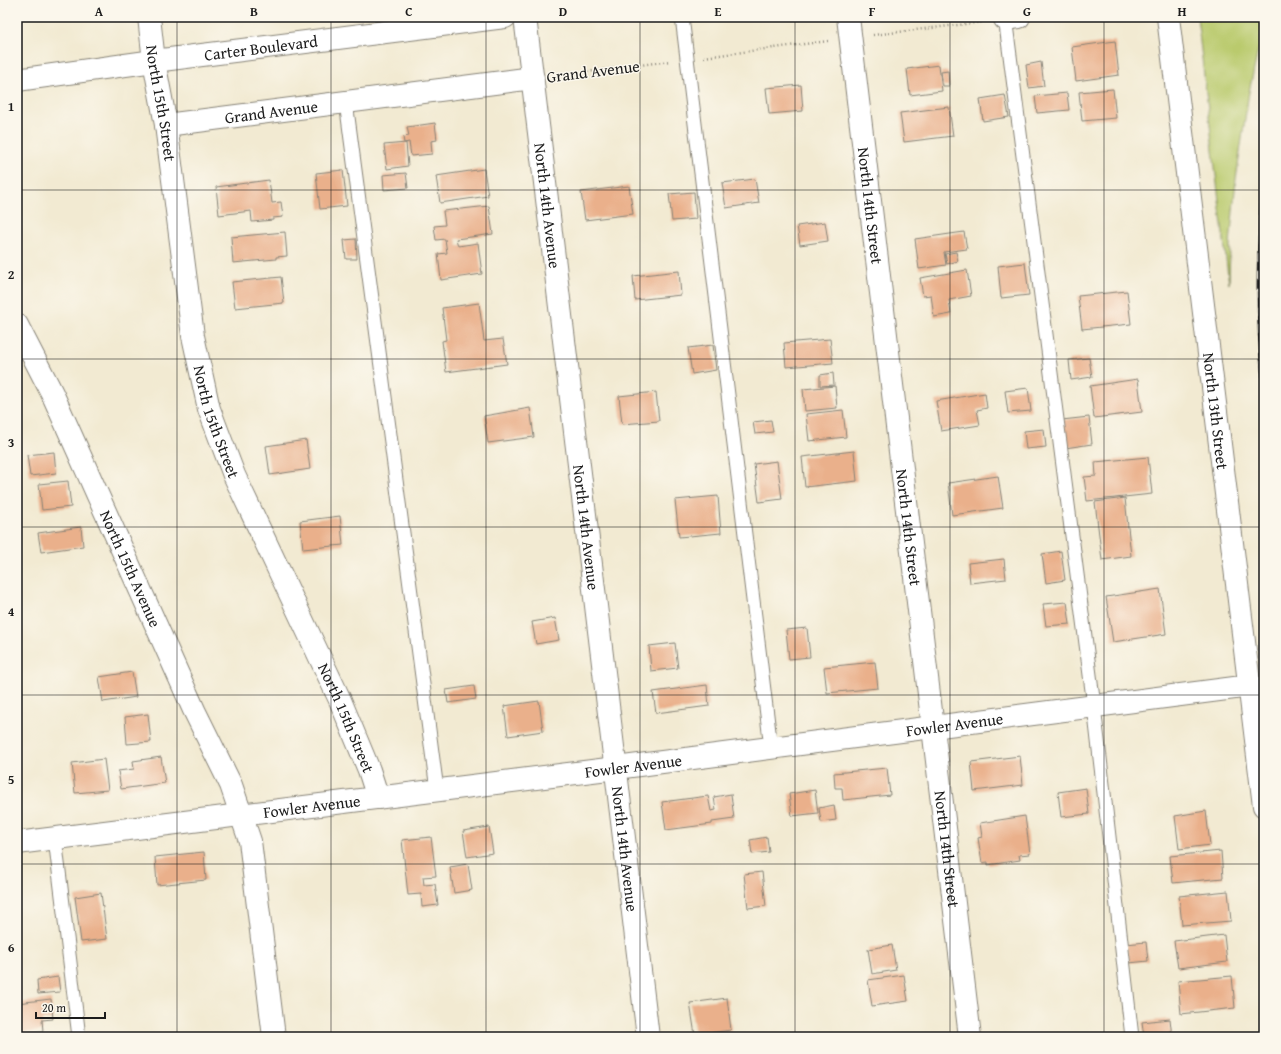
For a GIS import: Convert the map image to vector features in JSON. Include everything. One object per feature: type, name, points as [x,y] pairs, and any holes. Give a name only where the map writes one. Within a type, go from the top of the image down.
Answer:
[{"type":"street","name":"North 15th Street","points":[[149,17],[154,61],[166,125],[193,336],[209,409],[234,475],[340,700],[369,770],[378,798]]},
{"type":"street","name":"Carter Boulevard","points":[[17,80],[154,61],[505,17]]},
{"type":"street","name":"North 14th Avenue","points":[[525,17],[648,1037]]},
{"type":"street","name":"North 14th Street","points":[[848,17],[970,1037]]},
{"type":"street","name":"North 13th Street","points":[[1168,17],[1264,806]]},
{"type":"street","name":"Grand Avenue","points":[[166,125],[533,78]]},
{"type":"street","name":"North 15th Avenue","points":[[17,324],[52,393],[191,703],[231,785],[241,815]]},
{"type":"street","name":"Fowler Avenue","points":[[17,843],[616,768],[1250,686]]},
{"type":"street","points":[[241,815],[250,841],[274,1037]]},
{"type":"lane","points":[[682,17],[770,748]]},
{"type":"lane","points":[[1010,18],[1094,706],[1132,1037]]},
{"type":"lane","points":[[346,102],[437,790]]},
{"type":"lane","points":[[55,838],[79,1037]]},
{"type":"path","name":"Grand Avenue","points":[[533,78],[1010,18]]},
{"type":"green space","points":[[1197,17],[1264,17],[1249,92],[1236,179],[1230,244],[1229,284]]},
{"type":"building","points":[[1115,41],[1119,75],[1076,81],[1072,47]]},
{"type":"building","points":[[1041,62],[1044,86],[1029,88],[1026,65]]},
{"type":"building","points":[[939,65],[942,91],[910,95],[907,69]]},
{"type":"building","points":[[948,71],[949,86],[943,86],[941,72]]},
{"type":"building","points":[[801,85],[803,111],[769,114],[766,88]]},
{"type":"building","points":[[1113,89],[1116,118],[1082,121],[1079,92]]},
{"type":"building","points":[[1067,93],[1069,110],[1037,113],[1035,96]]},
{"type":"building","points":[[1005,95],[1009,117],[983,121],[980,99]]},
{"type":"building","points":[[949,107],[953,136],[904,142],[900,113]]},
{"type":"building","points":[[435,123],[437,140],[431,141],[432,154],[411,156],[409,142],[404,143],[403,137],[409,136],[407,127]]},
{"type":"building","points":[[406,143],[408,166],[387,169],[384,145]]},
{"type":"building","points":[[484,169],[488,196],[440,203],[436,176]]},
{"type":"building","points":[[343,170],[347,206],[320,209],[316,173]]},
{"type":"building","points":[[406,173],[408,188],[384,190],[383,175]]},
{"type":"building","points":[[755,179],[759,203],[726,208],[722,183]]},
{"type":"building","points":[[269,180],[272,203],[281,202],[283,217],[273,218],[273,220],[252,222],[251,211],[219,215],[216,187]]},
{"type":"building","points":[[629,186],[633,214],[585,220],[581,192]]},
{"type":"building","points":[[694,192],[696,219],[672,221],[669,194]]},
{"type":"building","points":[[489,206],[493,234],[456,239],[458,246],[478,243],[482,274],[441,280],[438,254],[447,253],[445,239],[436,240],[434,226],[445,225],[443,211]]},
{"type":"building","points":[[825,222],[828,241],[800,245],[797,226]]},
{"type":"building","points":[[285,232],[287,256],[276,257],[276,259],[233,263],[231,237]]},
{"type":"building","points":[[964,232],[967,249],[944,252],[946,265],[919,269],[915,239]]},
{"type":"building","points":[[356,239],[357,259],[346,259],[344,240]]},
{"type":"building","points":[[956,252],[958,261],[947,264],[945,254]]},
{"type":"building","points":[[1025,263],[1029,295],[1001,298],[998,266]]},
{"type":"building","points":[[967,270],[971,296],[949,300],[951,314],[934,317],[931,295],[923,296],[920,278]]},
{"type":"building","points":[[679,271],[681,295],[635,300],[633,276]]},
{"type":"building","points":[[281,277],[284,303],[235,308],[232,282]]},
{"type":"building","points":[[1127,291],[1131,324],[1082,329],[1078,296]]},
{"type":"building","points":[[479,303],[484,341],[503,339],[507,364],[446,372],[442,341],[446,340],[442,308]]},
{"type":"building","points":[[830,339],[833,363],[786,367],[784,343]]},
{"type":"building","points":[[713,345],[716,370],[692,374],[688,348]]},
{"type":"building","points":[[1089,358],[1092,377],[1071,380],[1069,360]]},
{"type":"building","points":[[833,373],[834,385],[820,386],[820,375]]},
{"type":"building","points":[[1138,379],[1142,412],[1094,418],[1090,386]]},
{"type":"building","points":[[835,386],[837,408],[805,411],[803,389]]},
{"type":"building","points":[[1028,388],[1031,411],[1008,413],[1005,391]]},
{"type":"building","points":[[656,392],[659,421],[622,424],[619,396]]},
{"type":"building","points":[[985,393],[987,408],[977,410],[980,425],[941,431],[936,401]]},
{"type":"building","points":[[530,408],[534,437],[488,443],[484,416]]},
{"type":"building","points":[[843,410],[846,437],[809,441],[806,414]]},
{"type":"building","points":[[1089,417],[1092,444],[1065,448],[1062,420]]},
{"type":"building","points":[[771,420],[773,432],[755,434],[753,422]]},
{"type":"building","points":[[1044,429],[1046,447],[1026,449],[1024,431]]},
{"type":"building","points":[[306,440],[310,469],[270,475],[266,446]]},
{"type":"building","points":[[854,451],[857,481],[805,487],[802,457]]},
{"type":"building","points":[[54,452],[56,473],[30,476],[27,455]]},
{"type":"building","points":[[1148,457],[1152,494],[1087,501],[1084,477],[1096,476],[1095,462]]},
{"type":"building","points":[[777,461],[782,499],[759,502],[754,464]]},
{"type":"building","points":[[998,476],[1003,508],[952,515],[948,483]]},
{"type":"building","points":[[68,481],[71,507],[42,510],[39,484]]},
{"type":"building","points":[[718,496],[721,533],[679,537],[675,500]]},
{"type":"building","points":[[1125,498],[1131,556],[1102,560],[1095,502]]},
{"type":"building","points":[[340,516],[343,545],[303,549],[300,521]]},
{"type":"building","points":[[81,527],[83,546],[41,552],[38,533]]},
{"type":"building","points":[[1061,551],[1065,580],[1046,583],[1042,554]]},
{"type":"building","points":[[1004,559],[1006,579],[970,583],[968,563]]},
{"type":"building","points":[[1160,589],[1166,634],[1113,642],[1106,597]]},
{"type":"building","points":[[1067,602],[1070,624],[1046,626],[1043,604]]},
{"type":"building","points":[[555,618],[559,640],[536,644],[532,622]]},
{"type":"building","points":[[807,628],[810,657],[789,659],[786,630]]},
{"type":"building","points":[[675,643],[678,668],[651,671],[649,646]]},
{"type":"building","points":[[875,662],[878,688],[827,693],[824,667]]},
{"type":"building","points":[[132,672],[136,697],[103,702],[99,677]]},
{"type":"building","points":[[707,685],[709,706],[656,713],[653,692]]},
{"type":"building","points":[[474,686],[476,699],[448,703],[446,690]]},
{"type":"building","points":[[539,701],[543,731],[508,736],[504,706]]},
{"type":"building","points":[[148,714],[151,742],[127,744],[125,717]]},
{"type":"building","points":[[1020,756],[1023,785],[974,791],[971,762]]},
{"type":"building","points":[[161,757],[165,783],[121,789],[118,771],[134,769],[133,761]]},
{"type":"building","points":[[104,759],[108,790],[75,793],[72,763]]},
{"type":"building","points":[[887,768],[890,795],[843,800],[842,788],[835,788],[834,773]]},
{"type":"building","points":[[1086,788],[1089,814],[1061,817],[1058,792]]},
{"type":"building","points":[[815,790],[818,813],[792,816],[789,794]]},
{"type":"building","points":[[731,794],[734,819],[712,822],[712,824],[666,830],[662,802],[708,796],[711,811],[716,810],[714,797]]},
{"type":"building","points":[[834,805],[836,820],[821,822],[819,808]]},
{"type":"building","points":[[1206,811],[1210,845],[1179,849],[1175,816]]},
{"type":"building","points":[[1025,816],[1030,854],[1019,855],[1020,860],[988,865],[988,862],[982,863],[978,838],[982,837],[980,823]]},
{"type":"building","points":[[489,827],[493,853],[467,857],[463,831]]},
{"type":"building","points":[[431,837],[436,876],[423,877],[424,885],[435,884],[438,905],[422,907],[421,894],[408,895],[402,840]]},
{"type":"building","points":[[767,837],[769,852],[752,854],[750,840]]},
{"type":"building","points":[[1221,851],[1223,878],[1173,883],[1170,856]]},
{"type":"building","points":[[204,852],[206,880],[157,885],[155,857]]},
{"type":"building","points":[[468,864],[472,890],[454,893],[450,867]]},
{"type":"building","points":[[762,872],[766,906],[748,908],[744,874]]},
{"type":"building","points":[[1228,891],[1231,921],[1182,925],[1179,896]]},
{"type":"building","points":[[101,893],[107,939],[81,942],[75,897]]},
{"type":"building","points":[[1224,935],[1227,962],[1178,968],[1174,941]]},
{"type":"building","points":[[1146,942],[1148,961],[1129,963],[1126,944]]},
{"type":"building","points":[[892,945],[896,970],[872,974],[868,949]]},
{"type":"building","points":[[904,975],[908,1001],[872,1006],[868,980]]},
{"type":"building","points":[[1232,976],[1235,1008],[1181,1014],[1178,981]]},
{"type":"building","points":[[58,977],[60,992],[38,994],[37,980]]},
{"type":"building","points":[[727,998],[731,1030],[695,1035],[690,1003]]},
{"type":"building","points":[[51,999],[53,1019],[42,1020],[43,1031],[17,1033],[17,1003]]},
{"type":"building","points":[[1170,1019],[1172,1037],[1144,1037],[1142,1022]]},
{"type":"railway","points":[[1264,181],[1260,231],[1259,280],[1261,355],[1264,380]]}]
